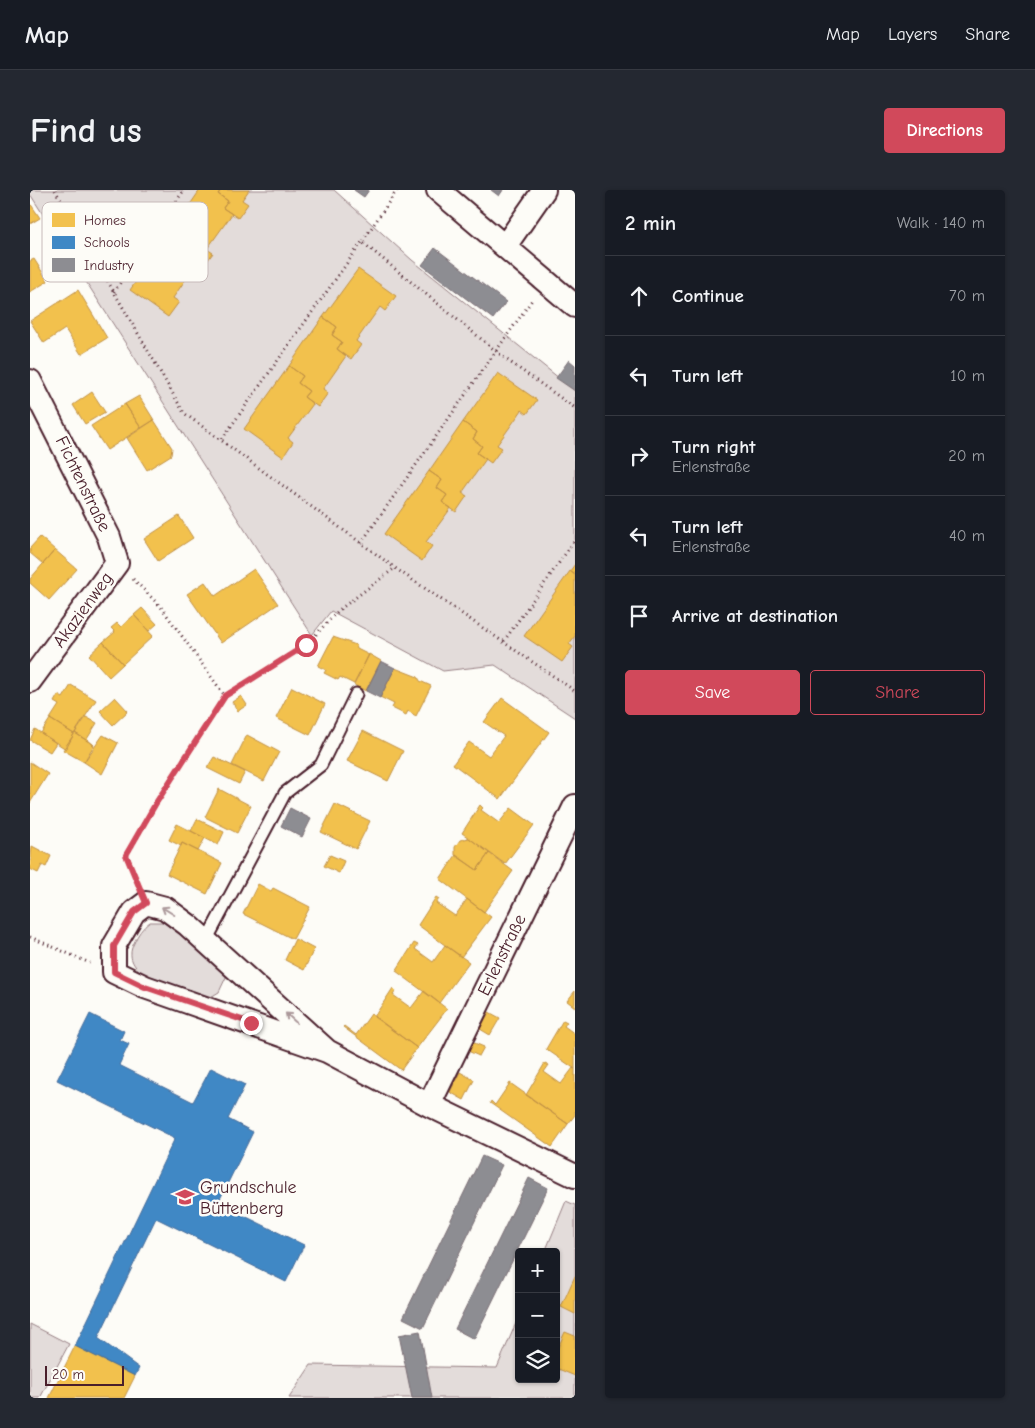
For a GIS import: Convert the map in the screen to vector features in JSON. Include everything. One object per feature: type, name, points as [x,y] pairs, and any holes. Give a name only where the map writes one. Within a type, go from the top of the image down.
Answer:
[{"type":"street","points":[[438,190],[575,306]]},
{"type":"street","points":[[505,246],[544,190]]},
{"type":"street","name":"Fichtenstraße","points":[[30,381],[104,528],[117,563]]},
{"type":"street","name":"Akazienweg","points":[[30,681],[117,563]]},
{"type":"street","name":"Erlenstraße","points":[[429,1105],[575,806]]},
{"type":"street","points":[[326,1051],[206,940],[164,908],[146,903],[134,912],[114,946],[114,972],[145,987],[326,1051],[429,1105],[575,1176]]},
{"type":"lane","points":[[206,940],[285,793],[321,765],[356,694]]},
{"type":"path","points":[[55,190],[62,202]]},
{"type":"path","points":[[176,202],[184,190]]},
{"type":"path","points":[[222,439],[397,190]]},
{"type":"path","points":[[362,242],[496,350],[575,408]]},
{"type":"path","points":[[361,543],[545,281]]},
{"type":"path","points":[[108,282],[184,413],[222,439],[395,568],[575,691]]},
{"type":"path","points":[[114,292],[121,282]]},
{"type":"path","points":[[504,641],[575,540]]},
{"type":"path","points":[[117,563],[161,607],[225,696]]},
{"type":"path","points":[[146,903],[126,855],[156,803],[225,696],[306,645],[339,610],[395,568]]},
{"type":"path","points":[[30,937],[114,972]]},
{"type":"shaded area","points":[[30,190],[334,190],[412,260],[575,391],[575,718],[495,665],[443,671],[331,611],[312,635],[86,282],[208,282],[208,202],[42,202],[42,213],[30,194]]},
{"type":"shaded area","points":[[150,922],[166,922],[227,975],[219,992],[204,1001],[154,981],[134,965],[131,955],[134,943],[142,929]]},
{"type":"shaded area","points":[[566,1201],[575,1205],[575,1398],[289,1398],[311,1365],[497,1368],[515,1325],[515,1383],[560,1383],[560,1248],[547,1248]]},
{"type":"shaded area","points":[[30,1324],[69,1344],[40,1398],[30,1398]]},
{"type":"building: Homes","points":[[200,190],[221,190],[218,194],[228,201],[223,208],[232,214],[208,248],[208,202],[192,202]]},
{"type":"building: Homes","points":[[221,190],[249,190],[242,200],[248,204],[238,218],[223,208],[228,201],[218,194]]},
{"type":"building: Homes","points":[[30,203],[40,218],[30,224]]},
{"type":"building: Homes","points":[[208,250],[213,253],[208,260]]},
{"type":"building: Homes","points":[[34,259],[42,272],[42,282],[46,282],[30,292],[30,261]]},
{"type":"building: Homes","points":[[358,269],[396,296],[385,311],[380,307],[356,341],[361,345],[351,359],[337,349],[342,342],[332,335],[337,327],[323,317]]},
{"type":"building: Homes","points":[[136,282],[184,282],[173,298],[179,302],[168,317],[130,290]]},
{"type":"building: Homes","points":[[78,290],[107,338],[81,354],[65,329],[44,343],[30,321]]},
{"type":"building: Homes","points":[[323,317],[337,327],[332,335],[342,342],[337,349],[346,356],[323,389],[328,393],[318,407],[304,397],[309,391],[298,383],[303,376],[289,366]]},
{"type":"building: Homes","points":[[289,366],[303,376],[298,383],[309,391],[304,397],[313,404],[288,438],[293,442],[283,457],[244,429]]},
{"type":"building: Homes","points":[[498,373],[537,400],[527,414],[522,410],[497,445],[502,448],[491,463],[477,453],[482,446],[473,439],[477,432],[463,422]]},
{"type":"building: Homes","points":[[92,392],[105,412],[85,424],[73,405]]},
{"type":"building: Homes","points":[[139,396],[154,420],[141,428],[125,404]]},
{"type":"building: Homes","points":[[125,404],[141,428],[107,450],[91,426]]},
{"type":"building: Homes","points":[[154,420],[172,448],[171,455],[147,470],[127,438]]},
{"type":"building: Homes","points":[[463,422],[477,432],[473,439],[482,446],[477,453],[486,459],[462,493],[467,496],[456,512],[442,502],[447,495],[437,488],[442,480],[429,471]]},
{"type":"building: Homes","points":[[429,471],[442,480],[437,488],[447,495],[442,502],[451,508],[426,542],[432,546],[422,561],[384,534]]},
{"type":"building: Homes","points":[[179,516],[193,538],[158,561],[144,539]]},
{"type":"building: Homes","points":[[40,537],[55,550],[43,564],[30,553],[30,548]]},
{"type":"building: Homes","points":[[55,550],[77,569],[49,600],[30,583],[30,579]]},
{"type":"building: Homes","points":[[575,564],[575,575],[570,571]]},
{"type":"building: Homes","points":[[254,569],[278,604],[221,643],[187,594],[205,582],[215,596]]},
{"type":"building: Homes","points":[[570,571],[575,575],[575,636],[569,644],[573,647],[562,662],[524,636]]},
{"type":"building: Homes","points":[[142,608],[157,624],[149,631],[134,615]]},
{"type":"building: Homes","points":[[134,615],[153,636],[123,664],[103,642],[115,632],[111,628],[117,623],[121,627]]},
{"type":"building: Homes","points":[[333,637],[356,645],[357,649],[369,655],[354,684],[340,677],[338,680],[324,673],[326,670],[318,666]]},
{"type":"building: Homes","points":[[103,642],[123,664],[109,677],[89,655]]},
{"type":"building: Homes","points":[[369,654],[381,661],[366,691],[354,685]]},
{"type":"building: Homes","points":[[395,668],[418,677],[420,681],[431,686],[416,716],[408,711],[406,715],[392,708],[394,704],[380,697]]},
{"type":"building: Homes","points":[[71,685],[96,700],[74,734],[50,719],[59,705],[54,702],[58,695],[63,698]]},
{"type":"building: Homes","points":[[292,687],[325,704],[310,735],[276,718]]},
{"type":"building: Homes","points":[[241,696],[247,705],[238,711],[232,702]]},
{"type":"building: Homes","points":[[115,697],[128,711],[113,725],[100,711]]},
{"type":"building: Homes","points":[[502,698],[549,732],[500,799],[453,764],[469,742],[489,756],[504,736],[484,722]]},
{"type":"building: Homes","points":[[86,717],[97,723],[87,739],[94,745],[75,733]]},
{"type":"building: Homes","points":[[50,719],[74,734],[66,749],[41,733]]},
{"type":"building: Homes","points":[[35,729],[56,743],[50,752],[30,740]]},
{"type":"building: Homes","points":[[363,731],[403,751],[388,781],[347,761]]},
{"type":"building: Homes","points":[[75,733],[94,745],[84,762],[63,750]]},
{"type":"building: Homes","points":[[103,735],[118,743],[102,774],[84,762]]},
{"type":"building: Homes","points":[[247,735],[279,752],[264,781],[232,765]]},
{"type":"building: Homes","points":[[214,757],[245,772],[239,784],[207,768]]},
{"type":"building: Homes","points":[[30,762],[48,774],[30,803]]},
{"type":"building: Homes","points":[[219,789],[251,806],[237,833],[205,817]]},
{"type":"building: Homes","points":[[335,804],[370,821],[356,849],[321,832]]},
{"type":"building: Homes","points":[[480,805],[483,808],[481,810],[499,823],[511,808],[534,825],[505,864],[462,833]]},
{"type":"building: Homes","points":[[197,819],[224,832],[218,845],[191,831]]},
{"type":"building: Homes","points":[[177,824],[205,838],[198,851],[182,843],[181,846],[169,840]]},
{"type":"building: Homes","points":[[469,838],[489,853],[477,870],[455,855],[455,847],[460,840]]},
{"type":"building: Homes","points":[[182,843],[222,863],[207,894],[167,874]]},
{"type":"building: Homes","points":[[32,846],[51,856],[46,867],[42,865],[38,873],[30,869]]},
{"type":"building: Homes","points":[[489,853],[513,871],[484,912],[440,879],[456,855],[477,870]]},
{"type":"building: Homes","points":[[330,855],[344,861],[339,873],[324,866]]},
{"type":"building: Homes","points":[[258,884],[271,891],[273,888],[310,907],[293,939],[243,914]]},
{"type":"building: Homes","points":[[436,897],[439,899],[436,903],[455,916],[467,899],[491,917],[461,957],[418,925]]},
{"type":"building: Homes","points":[[295,939],[314,949],[304,970],[285,960]]},
{"type":"building: Homes","points":[[414,943],[418,945],[415,949],[433,962],[445,945],[469,962],[439,1003],[396,971]]},
{"type":"building: Homes","points":[[393,988],[396,991],[393,995],[411,1008],[424,991],[447,1009],[417,1048],[374,1017]]},
{"type":"building: Homes","points":[[575,991],[575,1007],[567,1001]]},
{"type":"building: Homes","points":[[489,1012],[500,1018],[490,1035],[480,1029]]},
{"type":"building: Homes","points":[[371,1014],[417,1048],[401,1070],[343,1027],[356,1035]]},
{"type":"building: Homes","points":[[563,1020],[567,1022],[564,1026],[575,1034],[575,1069],[546,1049]]},
{"type":"building: Homes","points":[[472,1042],[484,1047],[479,1056],[468,1051]]},
{"type":"building: Homes","points":[[545,1063],[549,1065],[544,1072],[561,1084],[573,1068],[575,1069],[575,1115],[568,1124],[526,1095]]},
{"type":"building: Homes","points":[[460,1072],[474,1080],[464,1100],[450,1092]]},
{"type":"building: Homes","points":[[510,1083],[568,1124],[552,1147],[490,1103],[491,1101],[495,1105]]},
{"type":"building: Homes","points":[[575,1276],[575,1314],[561,1307]]},
{"type":"building: Homes","points":[[565,1332],[575,1336],[575,1376],[560,1370],[560,1343]]},
{"type":"building: Homes","points":[[75,1346],[135,1376],[124,1398],[49,1398]]},
{"type":"building: Schools","name":"Grundschule Büttenberg","points":[[90,1014],[124,1031],[120,1040],[129,1044],[119,1065],[193,1102],[211,1068],[245,1085],[228,1119],[253,1132],[218,1203],[304,1245],[286,1282],[156,1218],[98,1338],[139,1368],[135,1376],[75,1346],[175,1138],[57,1080]]},
{"type":"building: Industry","points":[[354,190],[369,190],[364,197]]},
{"type":"building: Industry","points":[[491,190],[503,190],[499,196]]},
{"type":"building: Industry","points":[[435,248],[506,302],[493,319],[422,265]]},
{"type":"building: Industry","points":[[569,360],[575,365],[575,391],[556,378]]},
{"type":"building: Industry","points":[[381,661],[395,668],[380,698],[366,691]]},
{"type":"building: Industry","points":[[290,808],[311,819],[302,837],[281,826]]},
{"type":"building: Industry","points":[[482,1156],[502,1165],[423,1328],[403,1318]]},
{"type":"building: Industry","points":[[529,1178],[548,1188],[519,1248],[515,1248],[515,1255],[474,1339],[455,1329]]},
{"type":"building: Industry","points":[[420,1331],[432,1398],[412,1398],[399,1335]]},
{"type":"place","name":"Grundschule Büttenberg","points":[[185,1197]]},
{"type":"route","points":[[251,1023],[145,987],[114,972],[114,946],[134,912],[146,903],[126,855],[156,803],[225,696],[306,645]]}]
